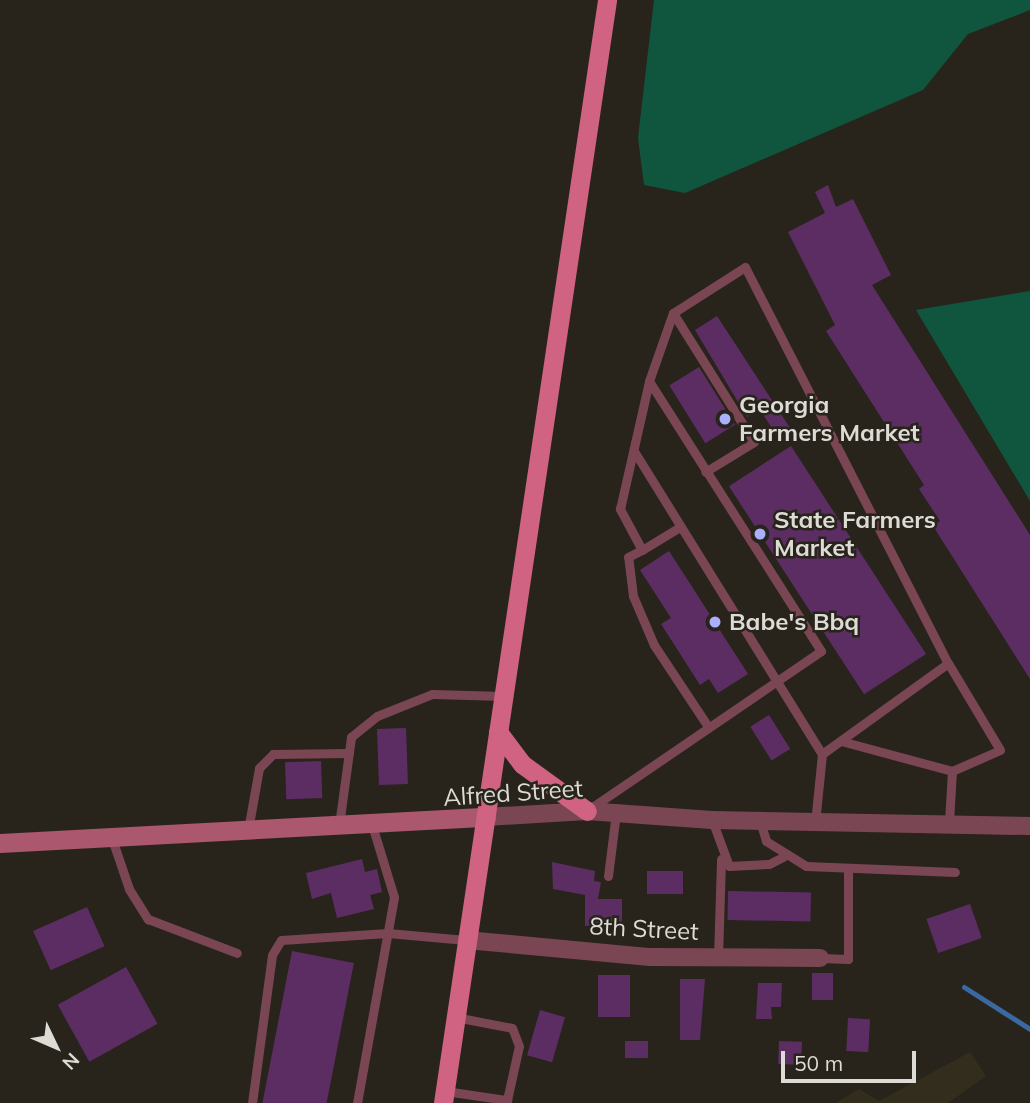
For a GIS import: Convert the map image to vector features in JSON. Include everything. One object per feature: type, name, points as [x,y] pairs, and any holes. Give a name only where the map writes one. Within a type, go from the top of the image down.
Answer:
[{"type":"main road","points":[[444,1097],[607,0]]},
{"type":"main road","points":[[498,732],[522,764],[587,811]]},
{"type":"main road","name":"Alfred Street","points":[[0,843],[111,835],[339,827],[486,817]]},
{"type":"street","name":"Alfred Street","points":[[486,817],[587,811],[712,820],[815,823],[949,821],[1030,826]]},
{"type":"street","name":"8th Street","points":[[466,940],[560,943],[718,957],[820,958]]},
{"type":"lane","points":[[642,550],[620,509],[649,381],[673,313],[745,267],[948,663],[1000,750],[952,771],[841,741]]},
{"type":"lane","points":[[673,313],[754,442],[705,472]]},
{"type":"lane","points":[[587,811],[708,725],[821,651],[649,381]]},
{"type":"lane","points":[[634,451],[822,754],[815,823]]},
{"type":"lane","points":[[680,527],[628,557],[633,596],[654,645],[708,725]]},
{"type":"lane","points":[[822,754],[948,663]]},
{"type":"lane","points":[[339,827],[351,737],[377,716],[432,694],[504,696]]},
{"type":"lane","points":[[248,830],[259,768],[273,754],[349,753]]},
{"type":"lane","points":[[949,821],[952,771]]},
{"type":"lane","points":[[608,876],[616,813]]},
{"type":"lane","points":[[712,820],[721,859],[718,957]]},
{"type":"lane","points":[[760,821],[766,841],[783,857],[806,866],[956,872]]},
{"type":"lane","points":[[357,1103],[394,897],[372,825]]},
{"type":"lane","points":[[111,835],[129,889],[148,919],[237,953]]},
{"type":"lane","points":[[721,859],[729,866],[745,867],[783,857]]},
{"type":"lane","points":[[820,958],[848,959],[848,868]]},
{"type":"lane","points":[[252,1103],[272,955],[281,940],[388,933],[466,940]]},
{"type":"lane","points":[[444,1097],[507,1100],[519,1045],[512,1028],[456,1017]]},
{"type":"shaded area","points":[[970,1052],[986,1076],[948,1103],[836,1103],[859,1089],[879,1101]]},
{"type":"green space","points":[[654,0],[1030,0],[1030,10],[968,34],[923,90],[685,193],[644,185],[638,138]]},
{"type":"green space","points":[[1030,291],[1030,501],[916,310]]},
{"type":"building","points":[[828,185],[836,207],[853,199],[891,275],[872,285],[1030,535],[1030,679],[933,526],[940,521],[919,489],[924,485],[826,331],[835,325],[788,232],[825,213],[815,192]]},
{"type":"building","points":[[717,316],[794,434],[781,442],[760,410],[747,417],[695,330]]},
{"type":"building","points":[[699,367],[735,425],[705,443],[669,386]]},
{"type":"building","points":[[791,446],[926,654],[864,694],[729,486]]},
{"type":"building","points":[[669,551],[748,674],[718,693],[709,679],[700,685],[661,624],[671,618],[640,570]]},
{"type":"building","points":[[769,715],[790,749],[772,761],[750,727]]},
{"type":"building","points":[[406,728],[408,784],[379,785],[377,729]]},
{"type":"building","points":[[321,761],[322,798],[286,799],[285,762]]},
{"type":"building","points":[[362,859],[365,872],[377,869],[382,892],[370,895],[374,909],[337,918],[331,893],[312,899],[306,873]]},
{"type":"building","points":[[552,862],[595,871],[594,881],[601,882],[598,899],[622,899],[622,923],[585,926],[585,895],[553,889]]},
{"type":"building","points":[[647,871],[683,871],[683,894],[647,894]]},
{"type":"building","points":[[728,891],[811,892],[810,921],[727,920]]},
{"type":"building","points":[[970,904],[982,938],[938,953],[927,919]]},
{"type":"building","points":[[87,907],[104,946],[51,970],[33,931]]},
{"type":"building","points":[[292,951],[354,963],[327,1103],[262,1103]]},
{"type":"building","points":[[126,967],[158,1024],[89,1062],[58,1005]]},
{"type":"building","points":[[812,973],[833,973],[833,1000],[812,1000]]},
{"type":"building","points":[[598,975],[630,975],[630,1017],[598,1017]]},
{"type":"building","points":[[680,979],[705,979],[700,1040],[680,1040]]},
{"type":"building","points":[[758,983],[782,983],[781,1007],[771,1007],[772,1019],[756,1019]]},
{"type":"building","points":[[540,1010],[565,1017],[552,1062],[527,1055]]},
{"type":"building","points":[[848,1018],[870,1019],[868,1052],[846,1051]]},
{"type":"building","points":[[625,1041],[648,1041],[648,1058],[625,1058]]},
{"type":"building","points":[[779,1041],[802,1042],[801,1065],[778,1064]]},
{"type":"waterway","points":[[964,987],[1030,1029]]},
{"type":"place","name":"Georgia Farmers Market","points":[[725,419]]},
{"type":"place","name":"State Farmers Market","points":[[760,534]]},
{"type":"place","name":"Babe's Bbq","points":[[715,622]]}]
